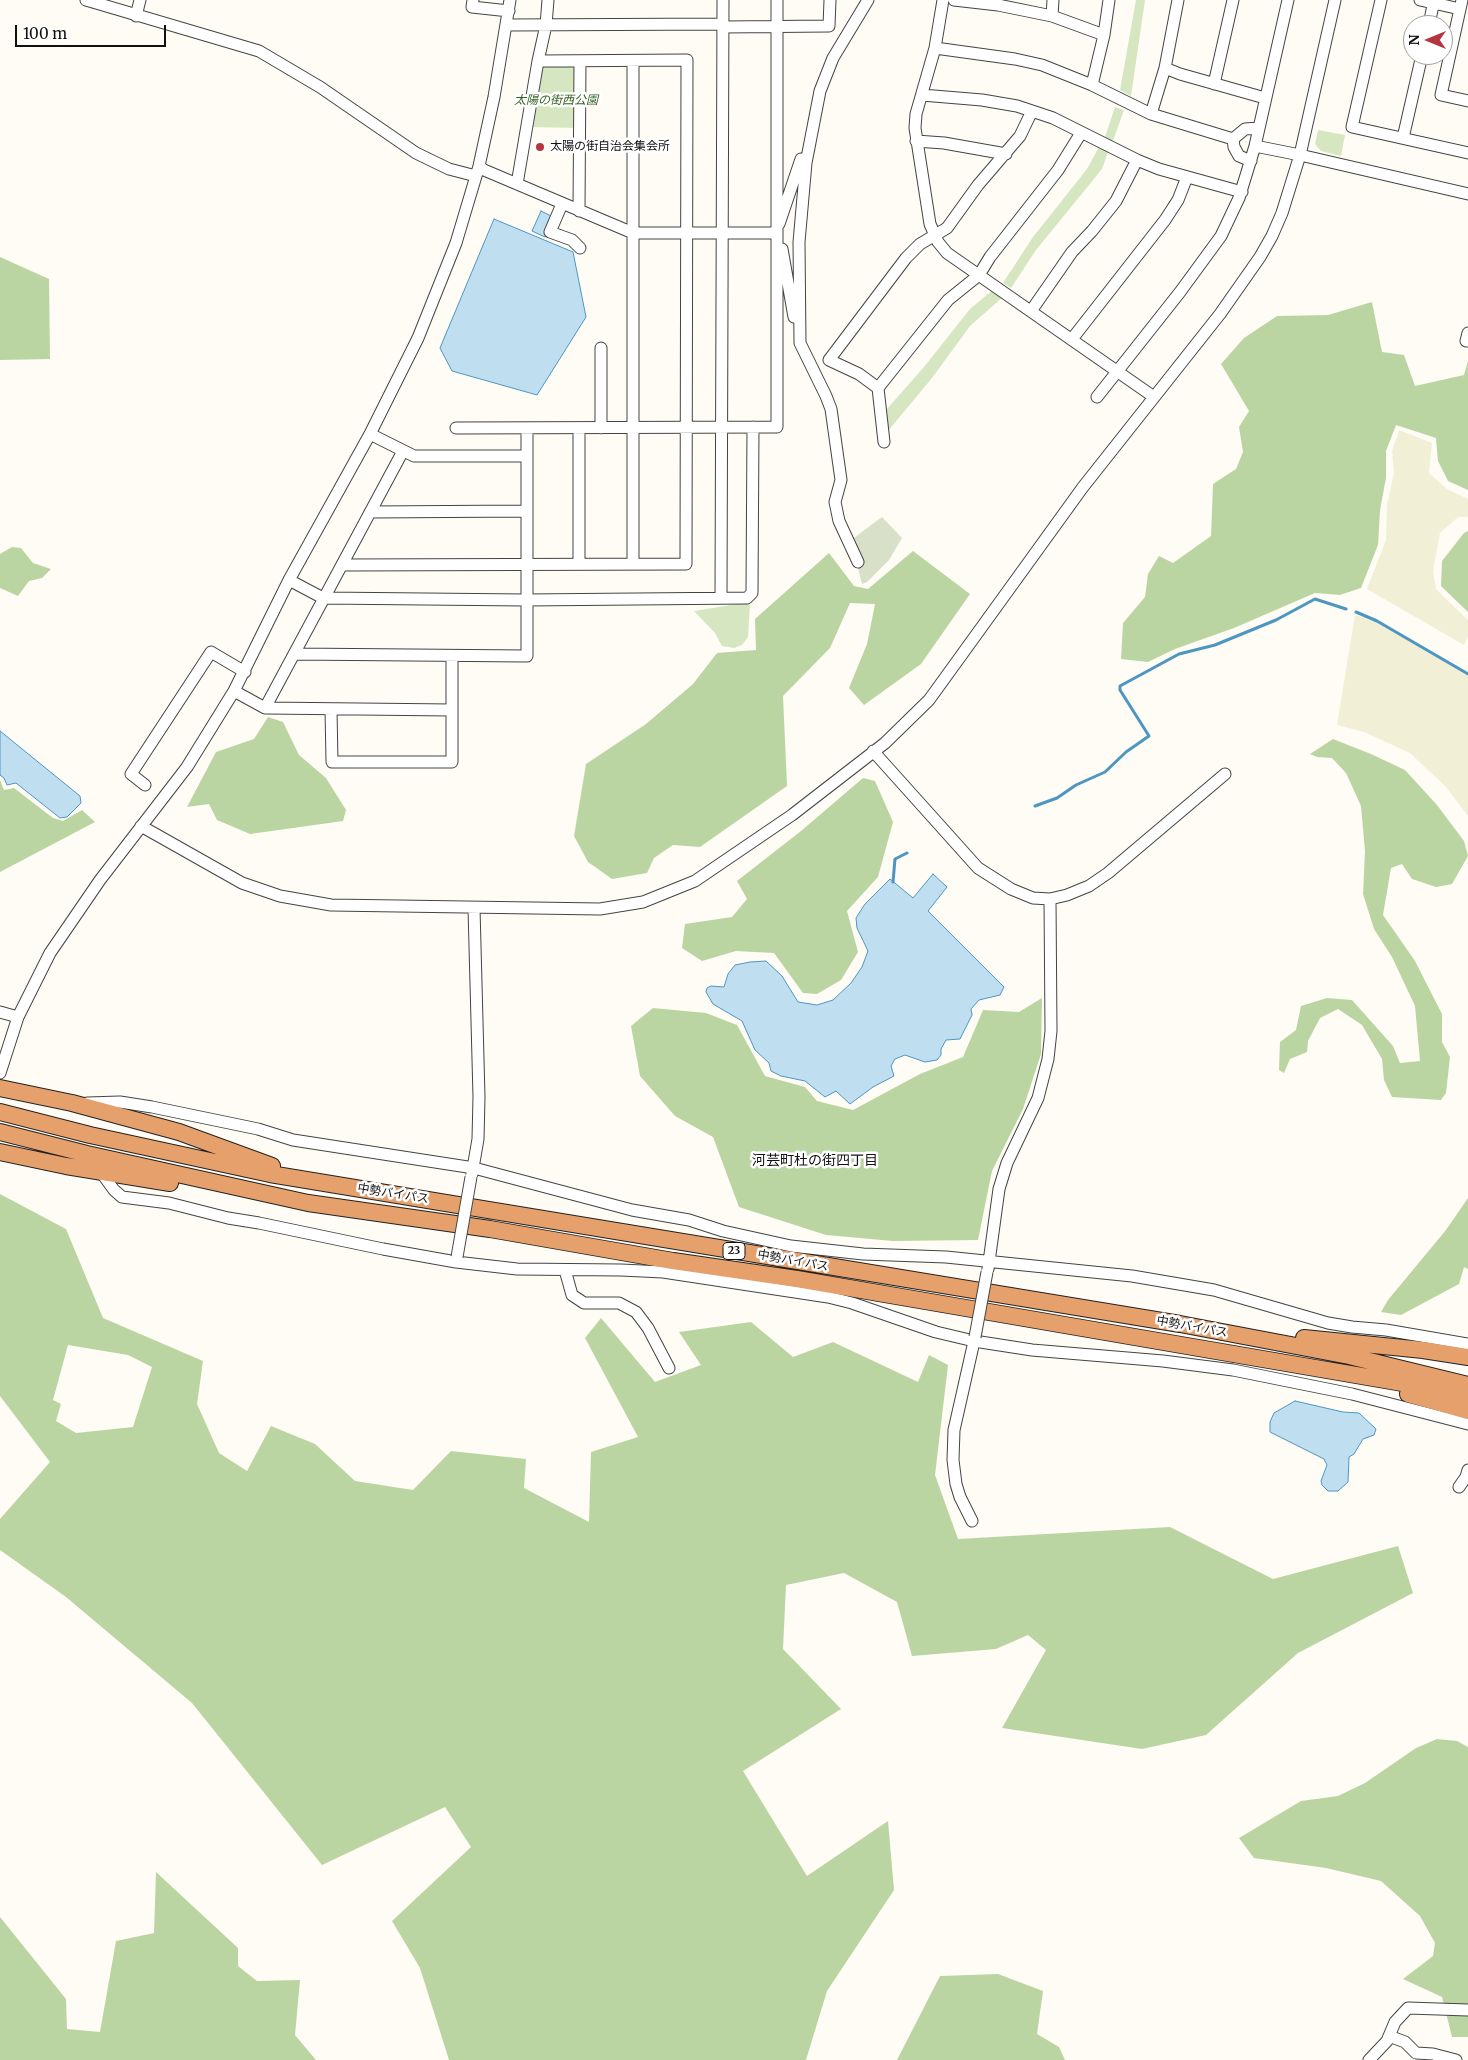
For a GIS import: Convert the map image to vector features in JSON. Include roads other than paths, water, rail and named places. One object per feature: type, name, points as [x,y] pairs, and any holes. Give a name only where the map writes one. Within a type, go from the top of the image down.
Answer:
[{"type":"highway","points":[[0,1088],[72,1103],[179,1132],[319,1182]]},
{"type":"highway","name":"中勢バイパス","points":[[0,1112],[90,1135],[270,1174],[1180,1324],[1349,1356],[1468,1385]]},
{"type":"highway","name":"中勢バイパス","points":[[0,1132],[87,1154],[308,1203],[490,1229],[797,1279],[1414,1385],[1468,1396]]},
{"type":"highway","points":[[0,1152],[66,1166],[240,1197],[308,1203]]},
{"type":"highway","points":[[1180,1324],[1423,1350],[1468,1357]]},
{"type":"highway","points":[[1287,1364],[1468,1411]]},
{"type":"street","points":[[86,0],[259,51],[320,87],[416,153],[449,169],[484,170],[633,233],[776,234]]},
{"type":"street","points":[[136,16],[140,0]]},
{"type":"street","points":[[0,1073],[18,1017],[50,953],[100,880],[188,767],[245,672],[289,580],[370,434],[431,309],[456,243],[478,171],[510,6],[472,7],[473,0]]},
{"type":"street","points":[[517,184],[546,25],[548,0]]},
{"type":"street","points":[[721,597],[723,0]]},
{"type":"street","points":[[456,428],[777,427],[777,0]]},
{"type":"street","points":[[507,25],[829,26],[830,0]]},
{"type":"street","points":[[800,343],[799,242],[809,141],[816,104],[826,74],[868,0]]},
{"type":"street","points":[[943,0],[936,48],[916,114],[916,141],[930,224],[935,236],[946,254],[1154,397]]},
{"type":"street","points":[[954,0],[999,3],[1052,16],[1104,35]]},
{"type":"street","points":[[1052,16],[1053,0]]},
{"type":"street","points":[[1092,85],[1104,35],[1109,0]]},
{"type":"street","points":[[1151,114],[1165,68],[1178,0]]},
{"type":"street","points":[[1214,84],[1233,0]]},
{"type":"street","points":[[1097,396],[1180,292],[1221,236],[1242,192],[1251,161],[1288,0]]},
{"type":"street","points":[[141,826],[242,883],[280,896],[331,906],[600,909],[643,902],[695,881],[792,816],[905,725],[930,700],[1083,487],[1232,298],[1260,257],[1282,213],[1300,156],[1335,0]]},
{"type":"street","points":[[1381,0],[1352,127],[1468,153]]},
{"type":"street","points":[[1420,0],[1461,4],[1441,95],[1468,101]]},
{"type":"street","points":[[1431,15],[1434,2]]},
{"type":"street","points":[[936,48],[1031,62],[1062,72],[1151,114],[1234,139]]},
{"type":"street","points":[[342,565],[686,564],[687,60],[538,61]]},
{"type":"street","points":[[579,211],[580,61]]},
{"type":"street","points":[[633,61],[633,564]]},
{"type":"street","points":[[1403,138],[1420,65]]},
{"type":"street","points":[[1165,68],[1265,98]]},
{"type":"street","points":[[922,95],[982,100],[1017,106],[1053,118],[1137,160],[1187,177],[1242,192]]},
{"type":"street","points":[[878,388],[860,374],[828,360],[906,258],[920,244],[947,228],[978,185],[1020,136],[1032,112]]},
{"type":"street","points":[[1234,139],[1244,129],[1258,128]]},
{"type":"street","points":[[884,442],[878,388],[948,300],[979,275],[990,257],[1058,170],[1081,133]]},
{"type":"street","points":[[1234,139],[1236,152],[1244,160],[1251,161]]},
{"type":"street","points":[[809,141],[776,234],[781,247],[800,343],[831,409],[841,480],[835,502],[839,521],[858,562]]},
{"type":"street","points":[[916,141],[944,143],[1006,154]]},
{"type":"street","points":[[1255,146],[1468,194]]},
{"type":"street","points":[[1031,311],[1072,252],[1116,201],[1137,160]]},
{"type":"street","points":[[1072,340],[1165,220],[1178,200],[1187,177]]},
{"type":"street","points":[[562,204],[550,232],[572,240],[580,248]]},
{"type":"street","points":[[1468,333],[1466,341],[1468,341]]},
{"type":"street","points":[[601,348],[601,428]]},
{"type":"street","points":[[289,580],[323,598],[526,600],[747,598],[752,593],[753,427]]},
{"type":"street","points":[[294,654],[527,656],[526,428]]},
{"type":"street","points":[[579,428],[579,564]]},
{"type":"street","points":[[370,434],[414,456],[526,456]]},
{"type":"street","points":[[265,708],[403,451]]},
{"type":"street","points":[[370,512],[525,511]]},
{"type":"street","points":[[145,785],[131,774],[211,652],[245,672]]},
{"type":"street","points":[[331,710],[332,762],[452,762],[452,656]]},
{"type":"street","points":[[234,691],[265,708],[452,710]]},
{"type":"street","points":[[873,751],[978,868],[1011,890],[1033,898],[1050,899],[1067,895],[1089,886],[1108,873],[1226,774]]},
{"type":"street","points":[[972,1521],[960,1497],[953,1460],[954,1430],[975,1339],[999,1189],[1007,1164],[1038,1098],[1048,1059],[1051,1031],[1050,899]]},
{"type":"street","points":[[456,1260],[478,1139],[479,1097],[474,908]]},
{"type":"street","points":[[0,1012],[18,1017]]},
{"type":"street","points":[[72,1103],[120,1102],[144,1105],[258,1129],[293,1140],[472,1173],[632,1210],[689,1220],[723,1231],[791,1246],[863,1254],[946,1257],[988,1267],[1140,1277],[1214,1290],[1328,1323],[1386,1330],[1468,1344]]},
{"type":"street","points":[[100,1171],[114,1190],[122,1197],[169,1203],[228,1218],[456,1260],[517,1269],[663,1272],[828,1297],[852,1303],[936,1332],[1032,1350],[1163,1361],[1233,1370],[1352,1394],[1468,1424]]},
{"type":"street","points":[[565,1270],[572,1295],[584,1303],[619,1303],[636,1312],[648,1328],[669,1368]]},
{"type":"street","points":[[1459,1487],[1466,1477],[1468,1470]]},
{"type":"street","points":[[1369,2060],[1389,2036],[1395,2022],[1408,2008],[1468,2010]]},
{"type":"street","points":[[1389,2036],[1405,2042],[1416,2053],[1432,2054],[1456,2060]]},
{"type":"water","points":[[541,211],[553,217],[545,237],[532,231]]},
{"type":"water","points":[[494,219],[573,252],[586,317],[537,395],[452,371],[440,348]]},
{"type":"water","points":[[0,731],[80,796],[81,803],[67,817],[60,818],[16,783],[7,785],[4,778],[0,775]]},
{"type":"water","points":[[933,874],[947,887],[928,911],[1004,987],[1000,995],[979,1000],[971,1009],[972,1015],[960,1039],[946,1040],[941,1049],[941,1055],[937,1060],[925,1062],[905,1055],[895,1059],[891,1066],[894,1076],[873,1087],[850,1104],[836,1091],[825,1097],[805,1081],[781,1076],[771,1071],[769,1063],[755,1050],[742,1021],[713,1004],[706,992],[707,988],[711,986],[724,987],[728,974],[735,965],[766,961],[782,976],[798,1002],[817,1005],[833,1000],[851,983],[862,967],[868,951],[857,928],[856,918],[865,904],[890,879],[913,898]]},
{"type":"water","points":[[1295,1401],[1343,1412],[1359,1413],[1376,1429],[1374,1435],[1363,1439],[1354,1454],[1349,1457],[1348,1482],[1338,1491],[1328,1491],[1322,1485],[1321,1481],[1327,1465],[1324,1459],[1270,1432],[1270,1422],[1274,1413]]},
{"type":"waterway","points":[[1035,806],[1057,798],[1076,785],[1105,772],[1126,752],[1149,736],[1120,690],[1120,686],[1179,654],[1215,645],[1276,620],[1315,599],[1346,609]]},
{"type":"waterway","points":[[1356,612],[1377,621],[1468,674]]},
{"type":"waterway","points":[[893,882],[895,859],[907,853]]},
{"type":"place","name":"太陽の街自治会集会所","points":[[540,147]]},
{"type":"district","name":"河芸町杜の街四丁目","points":[[815,1161]]},
{"type":"park label","name":"太陽の街西公園","points":[[556,101]]}]
